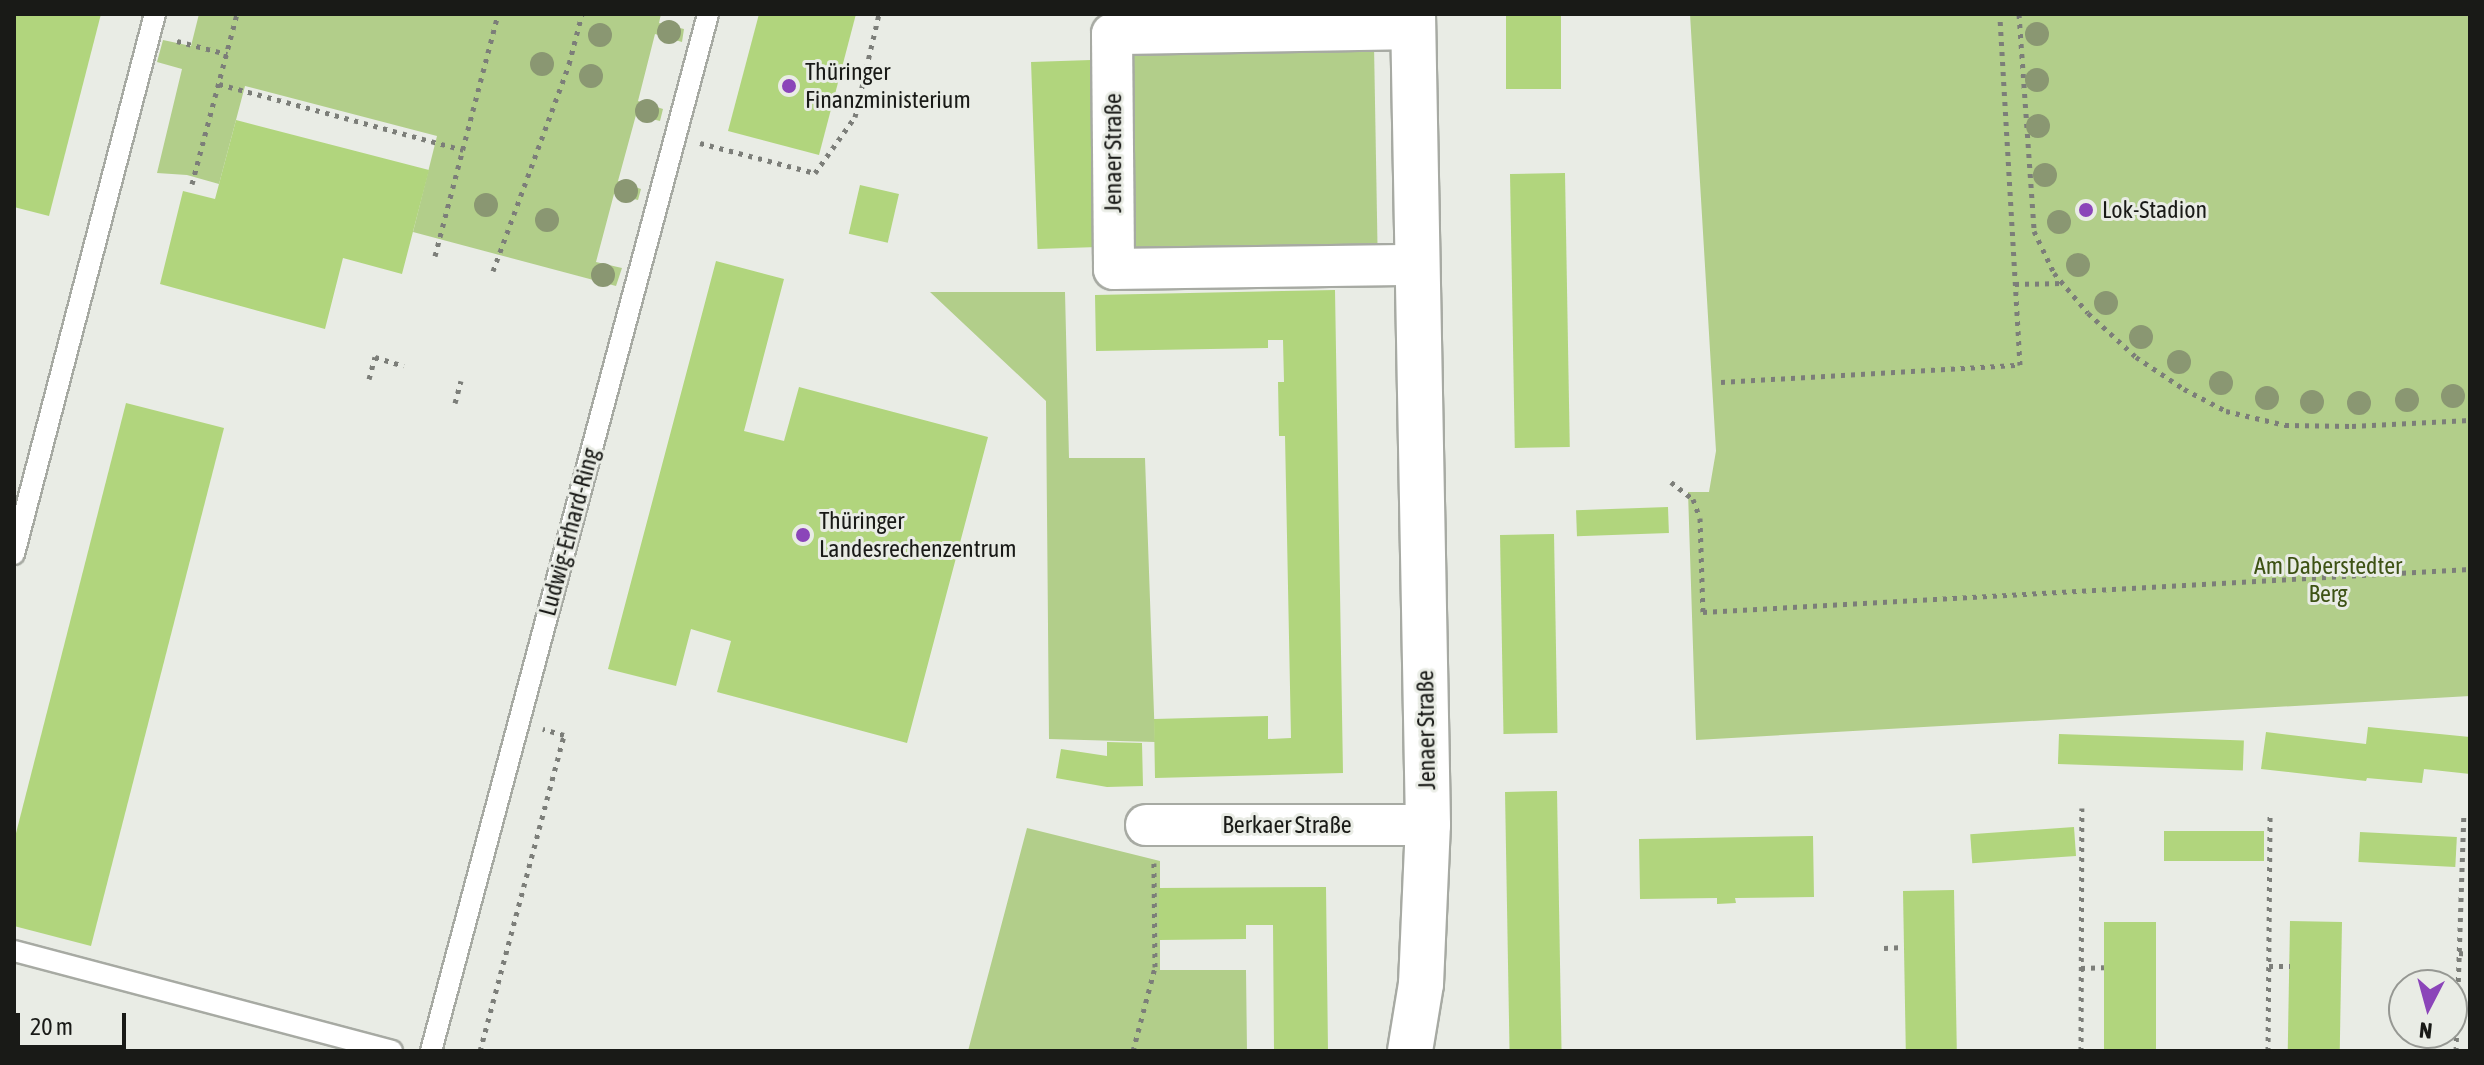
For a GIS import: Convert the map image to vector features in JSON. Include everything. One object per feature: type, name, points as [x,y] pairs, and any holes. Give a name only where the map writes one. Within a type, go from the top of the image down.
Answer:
[{"type":"street","name":"Jenaer Straße","points":[[1410,1051],[1421,984],[1428,825],[1419,265],[1413,22],[1112,34],[1114,269],[1419,265]]},
{"type":"street","name":"Berkaer Straße","points":[[1150,825],[1428,825]]},
{"type":"lane","points":[[14,554],[155,14]]},
{"type":"lane","name":"Ludwig-Erhard-Ring","points":[[431,1051],[708,14]]},
{"type":"lane","points":[[14,951],[392,1051]]},
{"type":"path","points":[[192,184],[237,14]]},
{"type":"path","points":[[435,256],[498,14]]},
{"type":"path","points":[[493,271],[569,64],[582,14]]},
{"type":"path","points":[[676,137],[815,173],[855,117],[879,14]]},
{"type":"path","points":[[1721,382],[2020,365],[2000,14]]},
{"type":"path","points":[[2019,14],[2034,231],[2062,283],[2136,357],[2184,389],[2226,411],[2285,425],[2352,426],[2470,420]]},
{"type":"path","points":[[150,34],[227,54]]},
{"type":"path","points":[[219,84],[463,150]]},
{"type":"path","points":[[2015,284],[2062,283]]},
{"type":"path","points":[[369,379],[375,357],[404,366]]},
{"type":"path","points":[[455,403],[461,381]]},
{"type":"path","points":[[1671,482],[1693,499],[1700,518],[1703,612],[2470,569]]},
{"type":"path","points":[[480,1051],[564,735],[519,723]]},
{"type":"path","points":[[2081,1051],[2082,808]]},
{"type":"path","points":[[2268,1051],[2270,812]]},
{"type":"path","points":[[2456,1051],[2464,816]]},
{"type":"path","points":[[1133,1051],[1155,967],[1150,825]]},
{"type":"path","points":[[1884,948],[1904,947]]},
{"type":"path","points":[[2459,953],[2470,954]]},
{"type":"path","points":[[2269,966],[2290,966]]},
{"type":"path","points":[[2081,968],[2104,967]]},
{"type":"green space","points":[[199,14],[661,14],[659,23],[684,29],[682,42],[655,34],[638,101],[663,109],[660,121],[636,115],[618,181],[641,189],[638,200],[614,194],[596,262],[622,268],[616,286],[413,232],[437,136],[245,86],[219,184],[187,175],[157,173],[182,69],[157,62],[163,40],[191,46]]},
{"type":"green space","name":"Lok-Stadion","points":[[1690,14],[2470,14],[2470,696],[1696,740],[1688,492],[1709,492],[1716,451]]},
{"type":"green space","points":[[1374,45],[1378,251],[1134,255],[1130,49]]},
{"type":"green space","points":[[930,292],[1065,292],[1069,458],[1145,458],[1155,742],[1049,739],[1046,401]]},
{"type":"green space","points":[[1027,828],[1160,861],[1160,970],[1246,970],[1247,1051],[968,1051]]},
{"type":"building","points":[[14,14],[101,14],[49,216],[14,207]]},
{"type":"building","name":"Thüringer Finanzministerium","points":[[759,14],[856,14],[819,155],[728,131]]},
{"type":"building","points":[[1506,14],[1561,14],[1561,89],[1506,89]]},
{"type":"building","points":[[1091,60],[1098,247],[1038,249],[1031,62]]},
{"type":"building","points":[[236,120],[429,170],[402,274],[343,258],[325,329],[160,284],[183,191],[215,199]]},
{"type":"building","points":[[1565,173],[1570,447],[1515,448],[1510,174]]},
{"type":"building","points":[[860,185],[899,194],[888,243],[849,234]]},
{"type":"building","name":"Thüringer Landesrechenzentrum","points":[[716,261],[784,279],[744,431],[784,441],[799,387],[988,437],[907,743],[717,692],[731,641],[691,629],[676,686],[608,669]]},
{"type":"building","points":[[1335,290],[1343,773],[1155,778],[1154,719],[1268,716],[1268,739],[1291,738],[1285,436],[1279,436],[1278,382],[1284,382],[1283,340],[1268,340],[1268,348],[1096,351],[1095,295]]},
{"type":"building","points":[[126,403],[224,428],[91,946],[14,926],[14,841]]},
{"type":"building","points":[[1668,507],[1669,533],[1577,536],[1576,510]]},
{"type":"building","points":[[1554,534],[1557,733],[1503,734],[1500,535]]},
{"type":"building","points":[[2368,727],[2470,737],[2470,774],[2424,769],[2422,783],[2367,778],[2366,781],[2261,769],[2266,732],[2366,744]]},
{"type":"building","points":[[2059,734],[2244,740],[2243,770],[2058,764]]},
{"type":"building","points":[[1107,742],[1142,743],[1143,786],[1107,787],[1056,778],[1061,749],[1107,756]]},
{"type":"building","points":[[1557,791],[1562,1051],[1510,1051],[1505,792]]},
{"type":"building","points":[[2074,827],[2076,856],[1972,863],[1970,834]]},
{"type":"building","points":[[2164,831],[2264,831],[2264,861],[2164,861]]},
{"type":"building","points":[[2360,832],[2457,837],[2455,867],[2358,862]]},
{"type":"building","points":[[1813,836],[1814,897],[1735,898],[1736,903],[1717,904],[1717,898],[1640,899],[1639,839]]},
{"type":"building","points":[[1326,887],[1328,1051],[1274,1051],[1273,925],[1246,925],[1246,939],[1159,940],[1159,888]]},
{"type":"building","points":[[1954,890],[1957,1051],[1906,1051],[1903,891]]},
{"type":"building","points":[[2290,921],[2342,922],[2340,1051],[2288,1051]]},
{"type":"building","points":[[2104,922],[2156,922],[2156,1051],[2104,1051]]},
{"type":"place","name":"Thüringer Finanzministerium","points":[[789,86]]},
{"type":"place","name":"Lok-Stadion","points":[[2086,210]]},
{"type":"place","name":"Thüringer Landesrechenzentrum","points":[[803,535]]},
{"type":"park label","name":"Am Daberstedter Berg","points":[[2328,580]]}]
